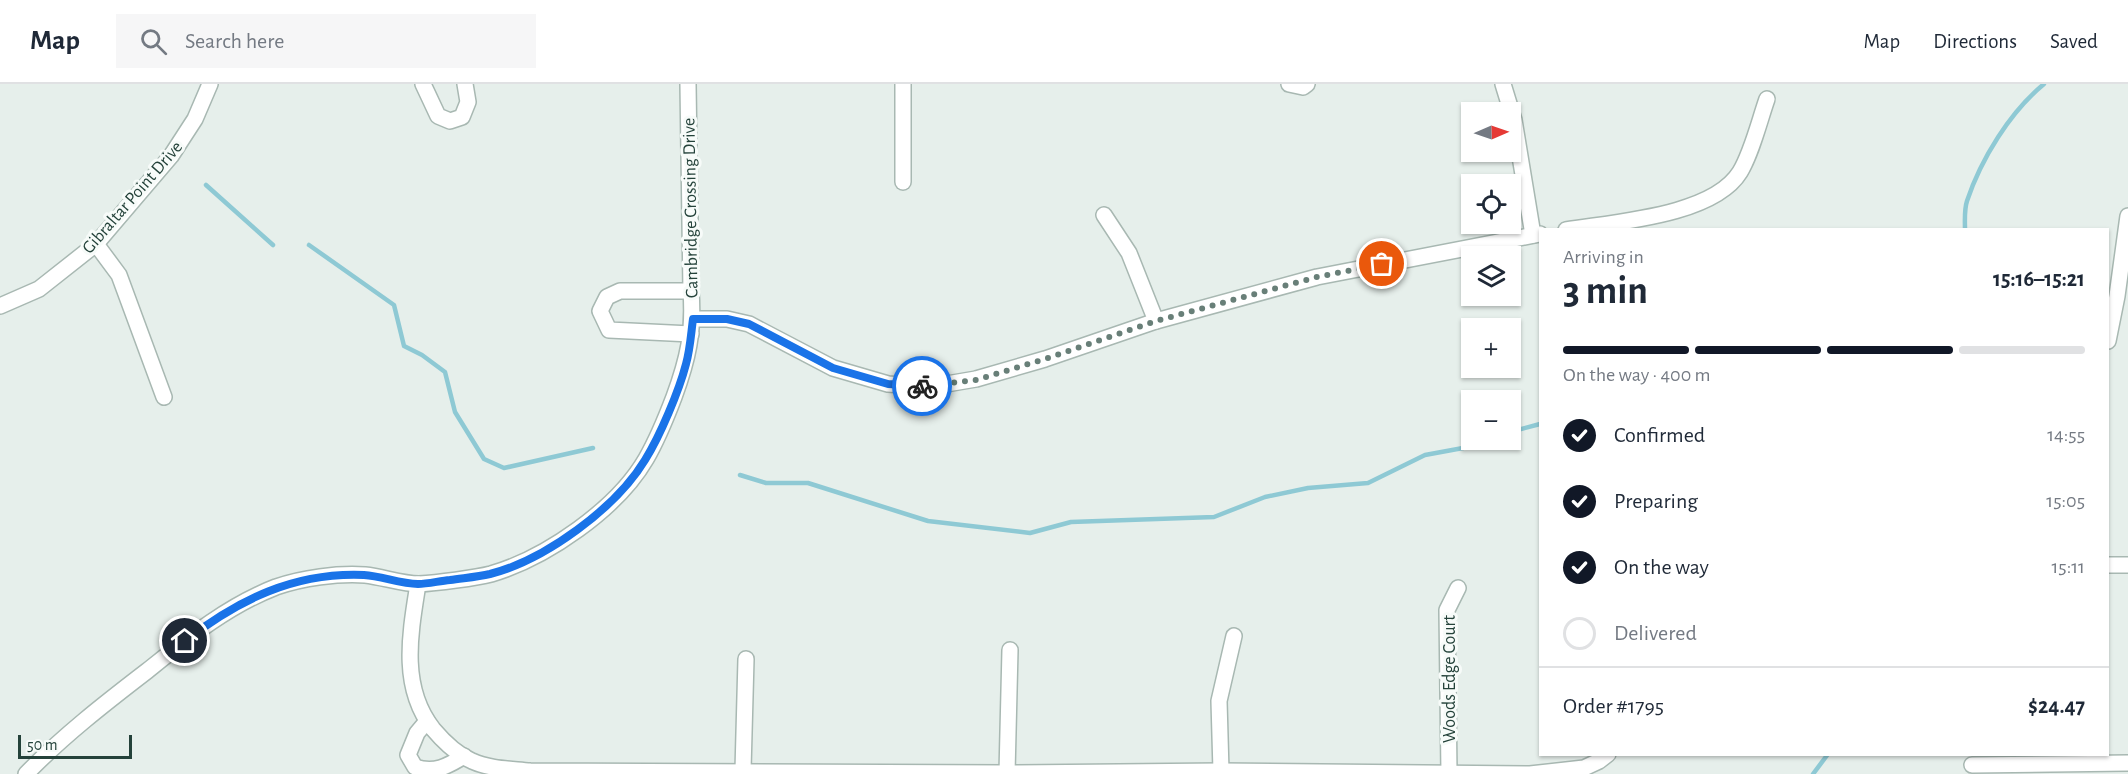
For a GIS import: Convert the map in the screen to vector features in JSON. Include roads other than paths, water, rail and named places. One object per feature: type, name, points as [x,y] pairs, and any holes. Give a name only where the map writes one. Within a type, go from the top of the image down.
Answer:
[{"type":"street","name":"Gibraltar Point Drive","points":[[0,306],[39,289],[96,244],[171,156],[195,119],[210,84]]},
{"type":"street","points":[[423,84],[438,116],[450,121],[462,117],[468,102],[465,84]]},
{"type":"street","name":"Cambridge Crossing Drive","points":[[26,774],[72,729],[203,627],[248,600],[277,587],[307,578],[364,575],[418,584],[490,574],[521,562],[575,532],[625,487],[645,460],[669,410],[686,364],[692,327],[688,84]]},
{"type":"street","points":[[903,84],[903,182]]},
{"type":"street","points":[[1289,84],[1303,87],[1307,84]]},
{"type":"street","points":[[691,291],[620,291],[607,297],[600,311],[609,330],[692,327],[727,319],[749,324],[833,368],[888,384],[928,387],[976,380],[1156,321],[1317,277],[1537,234],[1514,120],[1503,84]]},
{"type":"street","points":[[1578,228],[1673,212],[1712,198],[1740,172],[1767,99]]},
{"type":"street","points":[[1104,214],[1128,253],[1156,321]]},
{"type":"street","points":[[2109,338],[2122,296],[2128,216]]},
{"type":"street","points":[[96,244],[119,275],[164,396]]},
{"type":"street","points":[[2109,565],[2128,565]]},
{"type":"street","points":[[418,584],[409,658],[411,683],[426,721],[444,743],[472,762],[500,768],[530,771],[743,770],[1007,773],[1221,771],[1530,774],[1584,768],[1605,756]]},
{"type":"street","name":"Woods Edge Court","points":[[1449,773],[1447,610],[1458,588]]},
{"type":"street","points":[[1221,771],[1220,701],[1234,636]]},
{"type":"street","points":[[1007,773],[1010,650]]},
{"type":"street","points":[[743,770],[746,659]]},
{"type":"street","points":[[426,721],[417,734],[408,755],[416,767],[428,772],[451,764],[464,756]]},
{"type":"street","points":[[1972,765],[2082,759],[2128,763]]},
{"type":"waterway","points":[[1965,228],[1967,201],[1980,169],[2008,122],[2044,84]]},
{"type":"waterway","points":[[206,185],[273,245]]},
{"type":"waterway","points":[[309,245],[394,305],[404,346],[422,355],[445,372],[455,412],[484,459],[504,468],[593,448]]},
{"type":"waterway","points":[[1521,429],[1539,424]]},
{"type":"waterway","points":[[740,475],[766,483],[808,483],[928,521],[1030,533],[1071,522],[1214,517],[1265,497],[1308,488],[1368,483],[1425,455],[1461,448]]},
{"type":"waterway","points":[[1813,774],[1826,756]]}]
